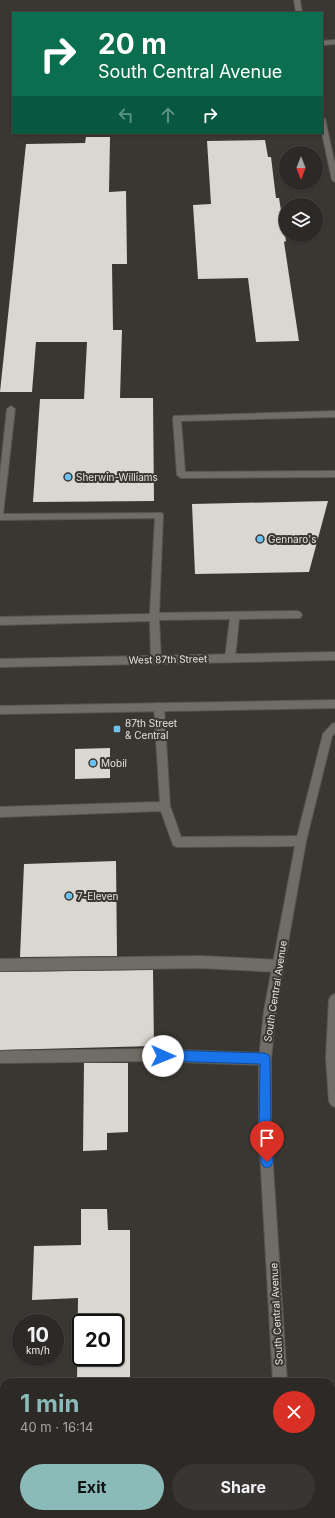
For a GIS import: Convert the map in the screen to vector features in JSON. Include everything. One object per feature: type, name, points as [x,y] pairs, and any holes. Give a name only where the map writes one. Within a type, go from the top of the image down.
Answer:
[{"type":"street","points":[[297,0],[300,12]]},
{"type":"street","points":[[323,42],[335,42]]},
{"type":"street","points":[[323,124],[335,180]]},
{"type":"street","points":[[0,512],[11,409]]},
{"type":"street","points":[[335,414],[177,418],[181,475],[335,474]]},
{"type":"street","points":[[0,517],[159,515],[154,616],[156,660]]},
{"type":"street","points":[[230,658],[235,615]]},
{"type":"street","points":[[0,621],[154,616],[297,615]]},
{"type":"street","name":"West 87th Street","points":[[0,663],[335,656]]},
{"type":"street","points":[[0,710],[335,704]]},
{"type":"street","points":[[159,707],[165,806],[177,842],[302,841]]},
{"type":"street","name":"South Central Avenue","points":[[280,1378],[265,1135],[265,1059],[270,1011],[302,841],[328,734],[335,727]]},
{"type":"street","points":[[0,812],[165,806]]},
{"type":"street","points":[[0,965],[200,962],[278,966]]},
{"type":"street","points":[[335,1000],[332,1058],[335,1101]]},
{"type":"street","points":[[0,1057],[149,1055],[265,1059]]},
{"type":"building","points":[[86,137],[110,137],[109,192],[126,191],[127,264],[112,264],[113,330],[122,330],[120,398],[153,398],[154,501],[33,502],[40,399],[84,399],[87,342],[36,342],[32,392],[0,392],[26,144],[85,143]]},
{"type":"building","points":[[265,140],[268,157],[271,157],[276,198],[279,198],[279,242],[284,242],[299,341],[256,342],[248,278],[198,279],[193,205],[211,204],[207,141]]},
{"type":"building","points":[[328,501],[309,572],[195,574],[192,504]]},
{"type":"building","name":"Mobil","points":[[110,748],[110,778],[75,779],[75,749]]},
{"type":"building","name":"7-Eleven","points":[[116,861],[117,956],[20,957],[24,864]]},
{"type":"building","points":[[153,970],[154,1046],[0,1050],[0,972]]},
{"type":"building","points":[[84,1063],[128,1063],[128,1132],[107,1133],[107,1150],[83,1151]]},
{"type":"building","points":[[81,1209],[107,1209],[108,1230],[130,1230],[130,1378],[77,1378],[77,1366],[124,1366],[124,1314],[78,1314],[78,1298],[32,1300],[34,1246],[81,1245]]},
{"type":"place","name":"Sherwin-Williams","points":[[68,477]]},
{"type":"place","name":"Gennaro's","points":[[260,539]]},
{"type":"place","name":"87th Street & Central","points":[[117,729]]},
{"type":"place","name":"Mobil","points":[[93,763]]},
{"type":"place","name":"7-Eleven","points":[[69,896]]},
{"type":"route","points":[[163,1056],[265,1059],[265,1135],[267,1162]]}]
